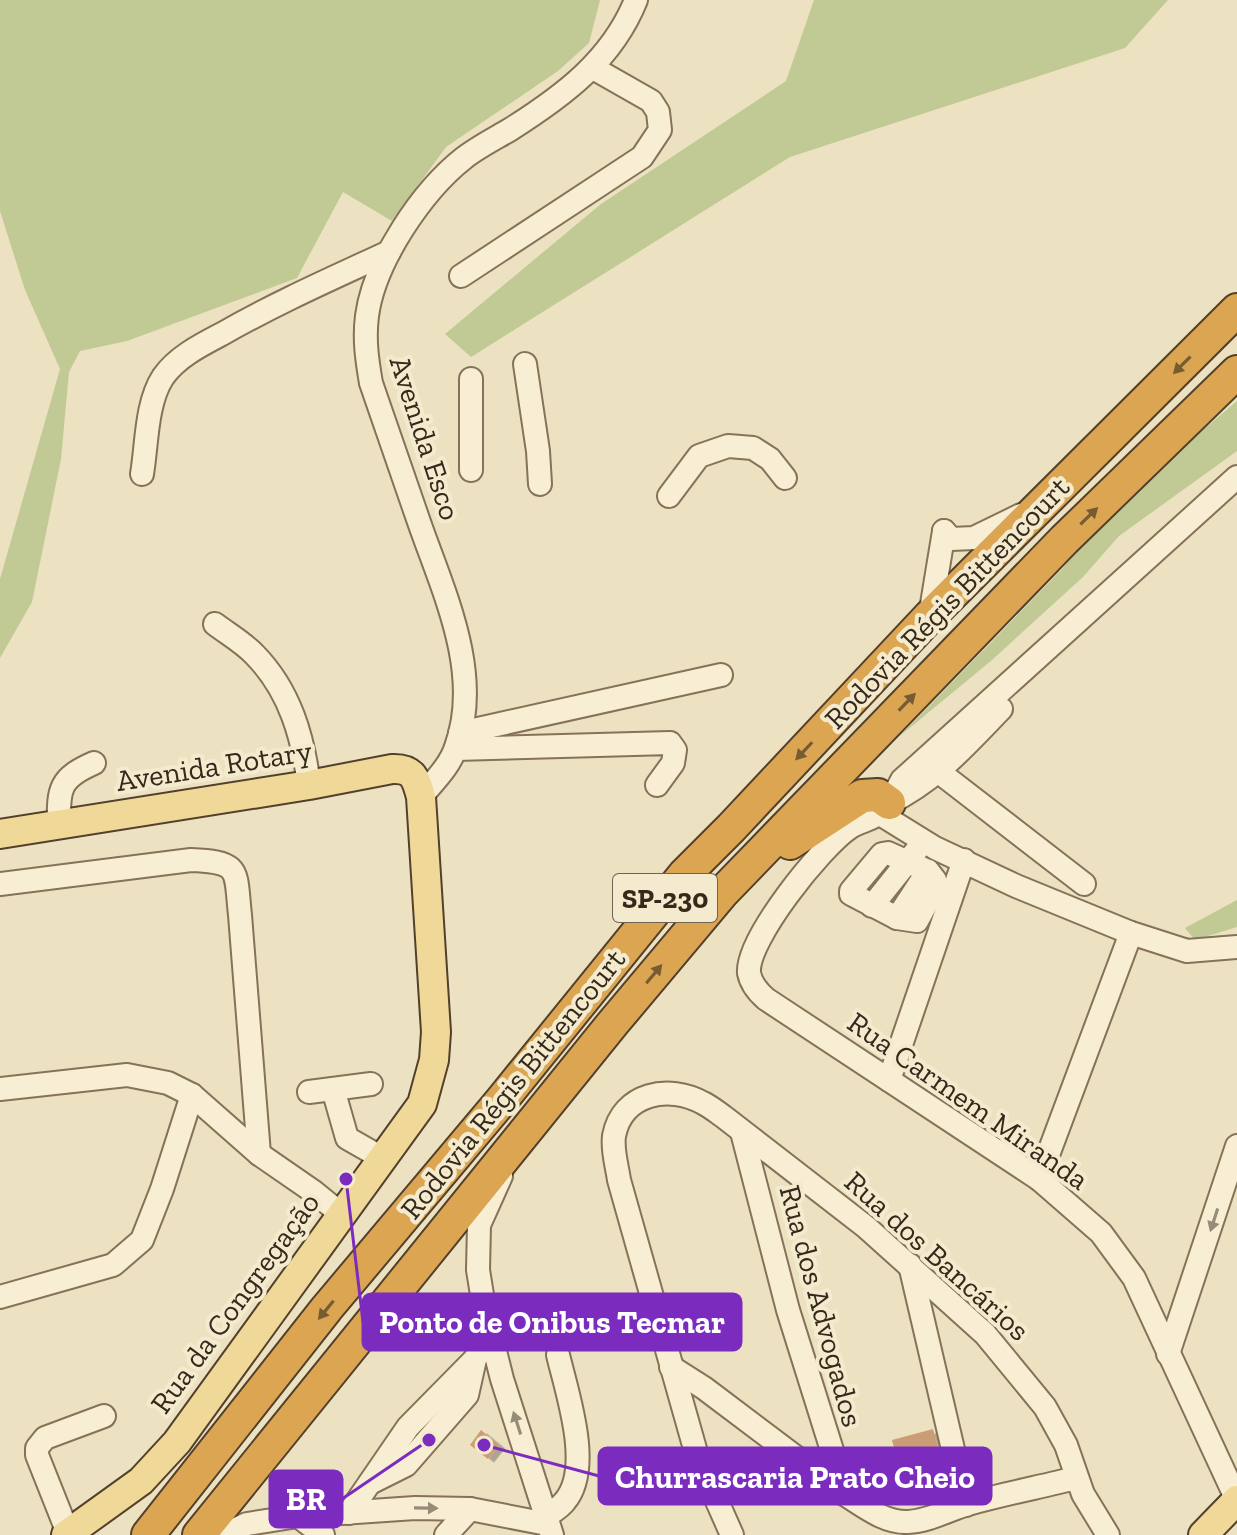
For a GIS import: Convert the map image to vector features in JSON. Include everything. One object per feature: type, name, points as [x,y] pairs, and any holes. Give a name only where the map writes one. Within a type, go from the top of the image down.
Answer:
[{"type":"highway","name":"Rodovia Régis Bittencourt","points":[[148,1535],[327,1308],[501,1101],[684,875],[930,616],[1237,310]]},
{"type":"highway","name":"Rodovia Régis Bittencourt","points":[[199,1535],[613,1023],[723,892],[1064,540],[1237,372]]},
{"type":"highway","points":[[723,892],[814,826],[862,796],[878,795],[885,808]]},
{"type":"highway","points":[[173,1535],[394,1262],[509,1130],[613,1023]]},
{"type":"highway","points":[[241,1483],[286,1447],[364,1343],[390,1321],[504,1169],[531,1124]]},
{"type":"main road","name":"Avenida Rotary","points":[[0,834],[403,769],[415,776],[421,797]]},
{"type":"main road","name":"Rua da Congregação","points":[[67,1534],[141,1481],[177,1442],[422,1104],[434,1060],[436,1032],[421,797]]},
{"type":"main road","points":[[1203,1535],[1237,1500]]},
{"type":"street","name":"Avenida Esco","points":[[421,797],[447,765],[458,741],[464,693],[462,655],[449,608],[371,383],[365,352],[372,293],[389,252],[417,208],[442,178],[465,157],[550,104],[593,68],[616,37],[636,0]]},
{"type":"street","points":[[461,276],[642,157],[660,130],[658,112],[651,101],[593,68]]},
{"type":"street","points":[[142,474],[154,398],[162,379],[173,366],[191,351],[258,313],[389,252]]},
{"type":"street","points":[[525,364],[540,484]]},
{"type":"street","points":[[471,379],[471,470]]},
{"type":"street","points":[[669,496],[699,456],[728,446],[753,448],[770,459],[785,478]]},
{"type":"street","points":[[885,808],[902,780],[1237,477]]},
{"type":"street","points":[[930,616],[944,531],[951,539],[974,538],[1037,508]]},
{"type":"street","points":[[215,624],[255,654],[287,699],[304,744],[309,785]]},
{"type":"street","points":[[458,741],[721,675]]},
{"type":"street","points":[[885,808],[915,791],[939,772],[1011,698],[1017,687],[1015,678]]},
{"type":"street","points":[[458,741],[670,743],[675,750],[673,763],[657,785]]},
{"type":"street","points":[[59,825],[61,791],[66,780],[94,763]]},
{"type":"street","points":[[939,772],[1084,884]]},
{"type":"street","points":[[885,808],[923,841],[1016,886],[1131,933],[1187,951],[1237,947]]},
{"type":"street","name":"Rua Carmem Miranda","points":[[885,808],[848,828],[808,869],[778,908],[750,961],[749,975],[757,991],[1039,1179],[1101,1233],[1134,1278],[1237,1500]]},
{"type":"street","points":[[918,866],[935,880],[936,886],[917,921],[897,918],[872,906],[918,866],[923,841]]},
{"type":"street","points":[[0,884],[191,860],[219,861],[232,868],[240,915],[259,1154]]},
{"type":"street","points":[[889,1080],[964,860]]},
{"type":"street","points":[[1039,1179],[1131,933]]},
{"type":"street","points":[[0,1089],[127,1075],[168,1083],[192,1095],[259,1154],[341,1214]]},
{"type":"street","points":[[309,1092],[371,1084]]},
{"type":"street","points":[[333,1089],[347,1138],[382,1158]]},
{"type":"street","name":"Rua dos Bancários","points":[[671,1367],[619,1180],[614,1138],[625,1112],[638,1099],[665,1093],[702,1102],[742,1132],[854,1217],[985,1334],[1045,1407],[1066,1445],[1076,1478],[1099,1524],[1108,1535]]},
{"type":"street","points":[[0,1297],[113,1265],[142,1240],[192,1095]]},
{"type":"street","name":"Rua dos Advogados","points":[[742,1132],[788,1310],[846,1495]]},
{"type":"street","points":[[1168,1354],[1237,1146]]},
{"type":"street","points":[[504,1169],[479,1225],[478,1270],[490,1332],[548,1525]]},
{"type":"street","points":[[910,1265],[966,1505]]},
{"type":"street","points":[[349,1513],[408,1427],[475,1359],[490,1332]]},
{"type":"street","points":[[548,1525],[574,1487],[579,1465],[558,1355]]},
{"type":"street","points":[[671,1367],[704,1388],[869,1511],[909,1528],[966,1505],[1076,1478]]},
{"type":"street","points":[[671,1367],[697,1456],[732,1535]]},
{"type":"street","points":[[67,1534],[37,1448],[45,1438],[104,1416]]},
{"type":"street","points":[[224,1535],[247,1524],[298,1516],[415,1508],[470,1509],[548,1525]]},
{"type":"street","points":[[446,1535],[470,1509]]},
{"type":"street","points":[[298,1516],[323,1535]]},
{"type":"green space","points":[[0,0],[600,0],[589,43],[558,71],[446,147],[392,221],[343,192],[297,278],[127,341],[80,351],[69,372],[61,459],[32,602],[0,658],[0,579],[60,369],[25,290],[0,211]]},
{"type":"green space","points":[[814,0],[1168,0],[1125,48],[790,157],[471,357],[445,334],[601,204],[786,81]]},
{"type":"green space","points":[[1237,401],[1237,451],[1119,536],[1083,577],[992,660],[900,736],[1063,568],[1105,514]]},
{"type":"green space","points":[[1237,900],[1237,927],[1195,940],[1185,928]]},
{"type":"building","points":[[933,1429],[939,1452],[898,1462],[892,1440]]},
{"type":"building","points":[[481,1430],[499,1445],[488,1459],[470,1445]]},
{"type":"place","name":"Ponto de Onibus Tecmar","points":[[346,1179]]},
{"type":"place","name":"BR","points":[[429,1440]]},
{"type":"place","name":"Churrascaria Prato Cheio","points":[[484,1445]]}]
